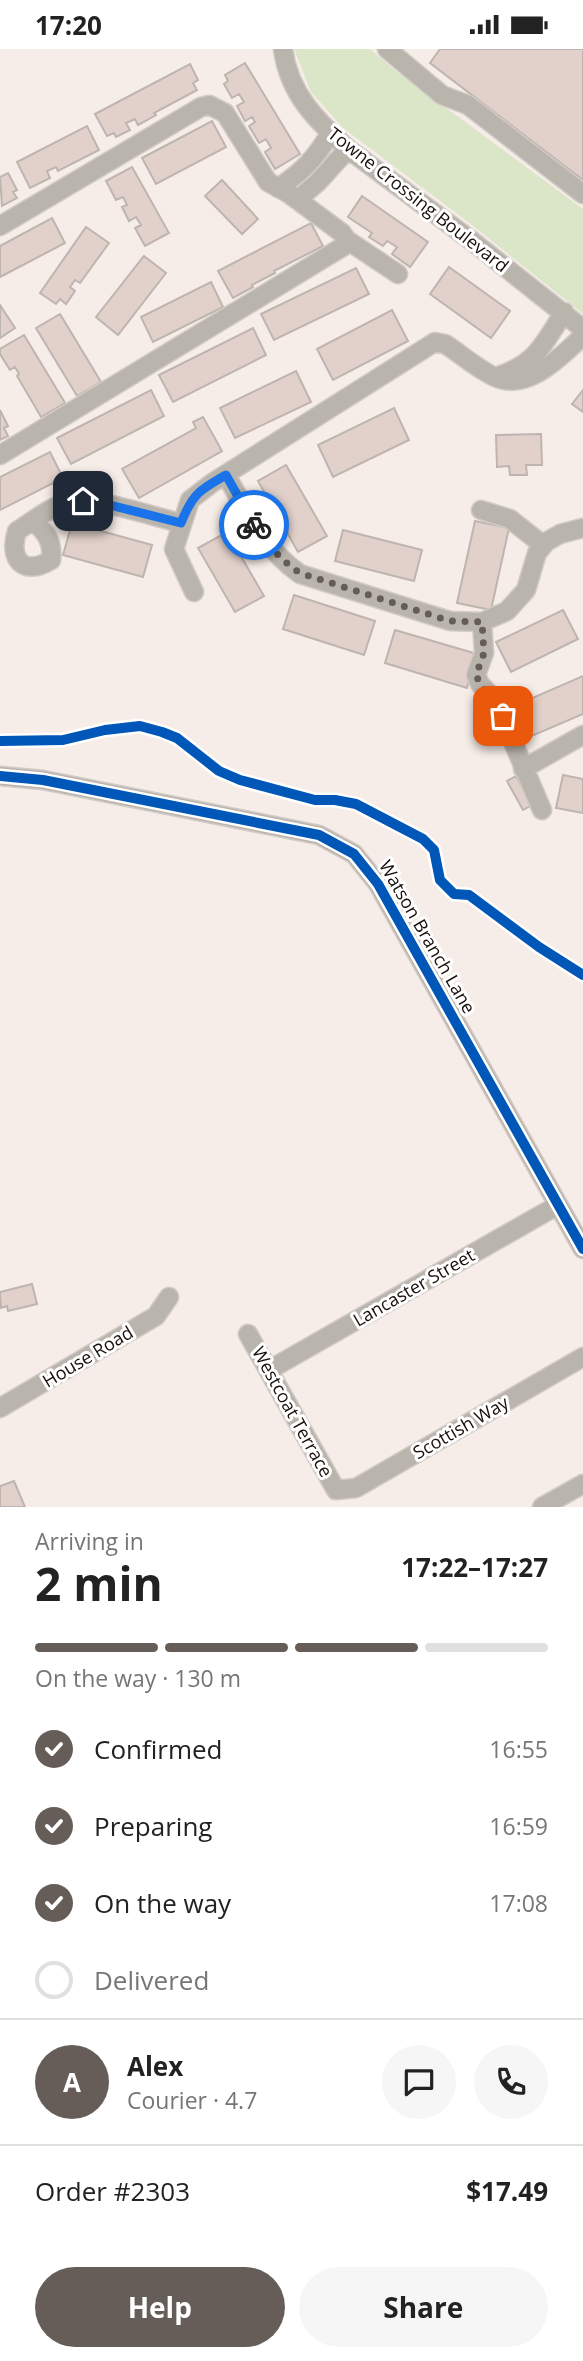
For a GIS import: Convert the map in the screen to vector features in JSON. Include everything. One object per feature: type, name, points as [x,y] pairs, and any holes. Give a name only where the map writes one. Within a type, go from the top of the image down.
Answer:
[{"type":"street","name":"Towne Crossing Boulevard","points":[[283,49],[293,83],[304,106],[330,133],[583,329]]},
{"type":"street","points":[[387,49],[442,95],[468,104],[583,194]]},
{"type":"street","points":[[0,226],[201,107],[209,106],[225,113],[268,183],[297,200],[342,233],[347,240],[398,274]]},
{"type":"street","points":[[278,188],[318,154],[330,133]]},
{"type":"street","points":[[297,200],[318,182],[348,149]]},
{"type":"street","points":[[0,455],[344,246],[347,240]]},
{"type":"street","points":[[543,360],[564,312]]},
{"type":"street","points":[[194,592],[174,549],[190,500],[212,483],[435,342],[444,344],[496,377],[543,360],[583,336]]},
{"type":"street","points":[[226,475],[269,547],[300,573],[450,621],[482,622],[507,611],[526,590],[537,553],[543,545],[560,534],[583,528]]},
{"type":"street","points":[[33,521],[62,505],[83,501],[98,502],[181,523]]},
{"type":"street","points":[[481,509],[510,519],[543,545]]},
{"type":"street","points":[[482,622],[484,653],[476,675],[480,684],[495,700],[511,732],[523,769],[542,810]]},
{"type":"street","points":[[523,769],[580,740]]},
{"type":"street","name":"Watson Branch Lane","points":[[0,776],[43,780],[319,835],[354,854],[378,884],[583,1249]]},
{"type":"street","name":"Lancaster Street","points":[[269,1370],[558,1205]]},
{"type":"street","name":"House Road","points":[[0,1409],[156,1316],[169,1297]]},
{"type":"street","name":"Westcoat Terrace","points":[[248,1334],[336,1490]]},
{"type":"street","name":"Scottish Way","points":[[336,1490],[356,1488],[583,1357]]},
{"type":"street","points":[[542,1507],[583,1484]]},
{"type":"green space","points":[[294,49],[370,49],[583,209],[583,314],[468,222],[343,128],[311,92]]},
{"type":"building","points":[[440,49],[583,49],[583,180],[430,63]]},
{"type":"building","points":[[245,63],[300,154],[275,169],[265,152],[271,148],[266,139],[259,143],[249,126],[255,122],[252,117],[245,121],[237,106],[244,102],[239,94],[232,98],[224,84],[228,81],[225,75]]},
{"type":"building","points":[[190,64],[198,80],[193,83],[197,90],[154,113],[156,115],[138,125],[135,119],[126,123],[130,130],[116,137],[114,133],[107,136],[95,114]]},
{"type":"building","points":[[212,121],[226,147],[156,184],[142,158]]},
{"type":"building","points":[[87,126],[99,150],[58,171],[56,167],[47,171],[50,178],[30,188],[17,162]]},
{"type":"building","points":[[132,167],[169,233],[145,246],[135,228],[141,225],[136,217],[129,221],[122,207],[127,205],[123,197],[116,200],[106,181]]},
{"type":"building","points":[[8,173],[17,190],[13,192],[17,198],[2,206],[0,177]]},
{"type":"building","points":[[222,180],[258,219],[242,234],[205,196]]},
{"type":"building","points":[[362,196],[428,242],[410,267],[392,254],[397,247],[387,241],[383,246],[369,237],[372,233],[348,217]]},
{"type":"building","points":[[52,218],[65,243],[0,277],[0,246]]},
{"type":"building","points":[[311,223],[323,246],[274,271],[275,273],[233,298],[218,271]]},
{"type":"building","points":[[86,227],[109,243],[80,283],[75,280],[70,287],[75,291],[66,304],[60,299],[56,304],[40,293]]},
{"type":"building","points":[[144,256],[166,273],[118,335],[96,317]]},
{"type":"building","points":[[449,267],[510,311],[491,338],[430,294]]},
{"type":"building","points":[[356,268],[369,294],[274,340],[261,314]]},
{"type":"building","points":[[211,282],[223,307],[153,342],[141,317]]},
{"type":"building","points":[[0,305],[15,328],[0,338]]},
{"type":"building","points":[[392,310],[408,341],[333,380],[317,349]]},
{"type":"building","points":[[60,314],[101,382],[77,396],[36,328]]},
{"type":"building","points":[[253,328],[266,355],[173,402],[159,375]]},
{"type":"building","points":[[24,335],[65,403],[41,417],[17,376],[19,374],[15,367],[10,370],[0,354],[0,349]]},
{"type":"building","points":[[296,371],[311,402],[235,438],[220,408]]},
{"type":"building","points":[[151,390],[164,416],[71,464],[57,438]]},
{"type":"building","points":[[583,390],[583,412],[572,404]]},
{"type":"building","points":[[394,408],[409,440],[333,477],[318,445]]},
{"type":"building","points":[[0,410],[8,426],[4,428],[8,436],[0,440]]},
{"type":"building","points":[[203,417],[222,451],[139,498],[122,469],[196,428],[193,422]]},
{"type":"building","points":[[541,434],[542,465],[526,465],[527,475],[510,475],[509,466],[497,467],[496,435]]},
{"type":"building","points":[[50,452],[63,478],[0,510],[0,477]]},
{"type":"building","points":[[286,465],[327,536],[298,552],[258,481]]},
{"type":"building","points":[[475,521],[509,528],[491,610],[457,603]]},
{"type":"building","points":[[72,523],[152,545],[143,577],[63,555]]},
{"type":"building","points":[[343,530],[422,550],[414,581],[335,561]]},
{"type":"building","points":[[227,532],[264,596],[235,612],[198,548]]},
{"type":"building","points":[[294,595],[375,621],[364,655],[283,629]]},
{"type":"building","points":[[563,610],[578,639],[511,672],[496,642]]},
{"type":"building","points":[[395,630],[477,654],[467,688],[385,663]]},
{"type":"building","points":[[583,676],[583,714],[527,738],[514,706]]},
{"type":"building","points":[[563,775],[583,779],[583,813],[556,808]]},
{"type":"building","points":[[516,776],[532,805],[523,810],[507,781]]},
{"type":"building","points":[[32,1284],[37,1304],[8,1311],[7,1306],[1,1308],[0,1292]]},
{"type":"building","points":[[14,1481],[25,1507],[0,1507],[0,1486]]},
{"type":"cycle path","points":[[0,741],[63,740],[105,730],[140,726],[177,738],[219,771],[240,780],[315,800],[356,804],[423,839],[434,850],[440,880],[454,894],[469,895],[539,947],[583,975]]},
{"type":"cycle path","points":[[0,776],[43,780],[319,835],[354,854],[378,884],[583,1249]]},
{"type":"way so far","points":[[254,525],[269,547],[300,573],[450,621],[482,622],[484,653],[476,675],[480,684],[495,700],[503,716]]},
{"type":"route","points":[[83,501],[98,502],[181,523],[190,500],[226,475],[254,525]]}]
